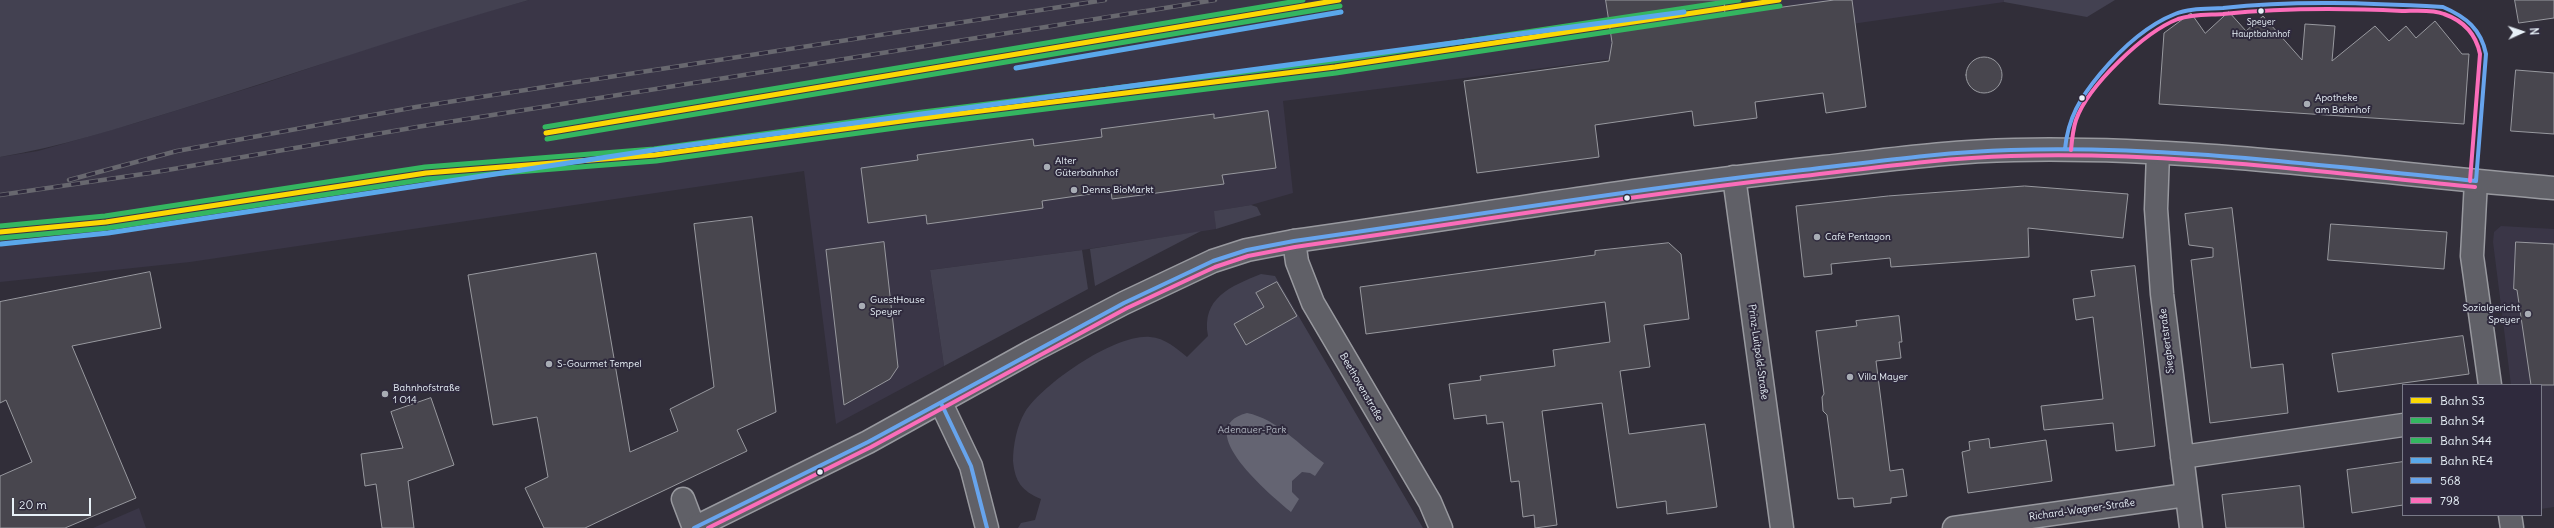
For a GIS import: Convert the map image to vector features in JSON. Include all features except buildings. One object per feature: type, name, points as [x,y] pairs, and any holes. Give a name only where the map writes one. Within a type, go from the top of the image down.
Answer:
[{"type":"main road","points":[[683,499],[694,528],[805,474],[941,403],[1032,351],[1124,303],[1213,261],[1247,250],[1294,241],[1734,177],[1925,156],[2009,150],[2065,149],[2158,153],[2554,188]]},
{"type":"main road","name":"Siegbertstraße","points":[[2158,153],[2156,209],[2161,287],[2191,528]]},
{"type":"main road","name":"Prinz-Luitpold-Straße","points":[[1734,177],[1782,528]]},
{"type":"main road","points":[[2476,181],[2472,256],[2490,384]]},
{"type":"main road","name":"Beethovenstraße","points":[[1294,241],[1297,262],[1313,303],[1430,502],[1441,528]]},
{"type":"main road","points":[[941,403],[971,466],[987,528]]},
{"type":"main road","points":[[2182,458],[2402,425]]},
{"type":"main road","name":"Richard-Wagner-Straße","points":[[1954,528],[2186,495]]},
{"type":"main road","points":[[2510,516],[2512,528]]},
{"type":"shaded area","points":[[529,0],[2004,0],[2004,2],[1575,64],[1283,101],[1293,193],[1251,205],[1215,211],[1216,229],[1082,250],[930,270],[944,366],[836,424],[804,171],[190,262],[0,282],[0,157],[38,151],[139,122],[262,84],[435,26]]},
{"type":"shaded area","name":"Sozialgericht Speyer","points":[[2501,226],[2554,229],[2554,507],[2542,509],[2542,384],[2511,384],[2493,242],[2494,232]]},
{"type":"shaded area","points":[[139,508],[146,528],[93,528]]},
{"type":"green space","points":[[0,0],[529,0],[441,26],[112,130],[45,148],[0,157]]},
{"type":"green space","points":[[2004,0],[2115,0],[2087,17],[2004,2]]},
{"type":"green space","points":[[1251,205],[1257,207],[1261,215],[1216,229],[1214,211]]},
{"type":"green space","points":[[1201,231],[1095,286],[1090,249]]},
{"type":"green space","points":[[1082,250],[1088,289],[944,366],[930,270]]},
{"type":"green space","name":"Adenauer-Park","points":[[1261,274],[1275,276],[1423,528],[1018,528],[1021,523],[1035,520],[1041,499],[1029,493],[1021,485],[1016,475],[1013,461],[1015,442],[1020,423],[1025,412],[1034,400],[1082,362],[1118,343],[1135,338],[1150,337],[1161,339],[1179,350],[1187,357],[1208,336],[1207,323],[1209,312],[1221,295],[1239,283]]},
{"type":"water","points":[[1247,413],[1258,416],[1278,427],[1324,463],[1315,476],[1310,473],[1302,472],[1292,481],[1292,492],[1299,499],[1291,512],[1253,478],[1230,447],[1227,433],[1231,421]]},
{"type":"railway","points":[[69,180],[177,151],[416,107],[1105,0]]},
{"type":"railway","points":[[0,195],[150,173],[417,127],[1215,0]]},
{"type":"rail line","name":"S44","points":[[545,127],[1303,0]]},
{"type":"rail line","name":"S3","points":[[546,133],[1339,0]]},
{"type":"rail line","name":"S44","points":[[0,226],[105,216],[425,167],[654,149],[915,113],[1334,61],[1739,0]]},
{"type":"rail line","name":"S3","points":[[0,232],[106,222],[426,173],[655,155],[916,119],[1335,67],[1779,0]]},
{"type":"rail line","name":"S4","points":[[547,139],[1340,6]]},
{"type":"rail line","name":"S4","points":[[1,238],[107,228],[427,179],[656,161],[917,125],[1336,73],[1780,6]]},
{"type":"rail line","name":"RE4","points":[[1016,68],[1341,12]]},
{"type":"rail line","name":"RE4","points":[[1,244],[108,233],[660,149],[1684,12]]},
{"type":"transit line","name":"568","points":[[2065,149],[2069,128],[2076,109],[2100,74],[2116,56],[2143,32],[2164,19],[2180,12],[2250,5],[2305,3],[2360,3],[2443,7],[2459,15],[2471,25],[2484,45],[2486,54],[2476,181]]},
{"type":"transit line","name":"798","points":[[2071,150],[2076,120],[2082,106],[2092,92],[2119,62],[2149,35],[2183,17],[2195,15],[2290,10],[2357,9],[2429,11],[2439,12],[2458,20],[2463,24],[2476,40],[2480,54],[2470,181]]},
{"type":"transit line","name":"568","points":[[694,528],[868,442],[1124,303],[1213,261],[1247,250],[1294,241],[1676,186],[1907,158],[1985,151],[2069,149],[2186,154],[2302,163],[2476,181]]},
{"type":"transit line","name":"798","points":[[708,528],[871,447],[1127,308],[1215,267],[1248,256],[1295,247],[1676,192],[1907,164],[1985,157],[2069,155],[2186,160],[2302,169],[2475,187]]},
{"type":"transit line","name":"568","points":[[941,403],[971,466],[987,528]]},
{"type":"place","name":"Speyer Hauptbahnhof","points":[[2261,11]]},
{"type":"place","name":"Apotheke am Bahnhof","points":[[2307,104]]},
{"type":"place","name":"Alter Güterbahnhof","points":[[1047,167]]},
{"type":"place","name":"Denns BioMarkt","points":[[1074,190]]},
{"type":"place","name":"Cafè Pentagon","points":[[1817,237]]},
{"type":"place","name":"GuestHouse Speyer","points":[[862,306]]},
{"type":"place","name":"Sozialgericht Speyer","points":[[2528,314]]},
{"type":"place","name":"S-Gourmet Tempel","points":[[549,364]]},
{"type":"place","name":"Villa Mayer","points":[[1850,377]]},
{"type":"place","name":"Bahnhofstraße 1 O14","points":[[385,394]]}]
